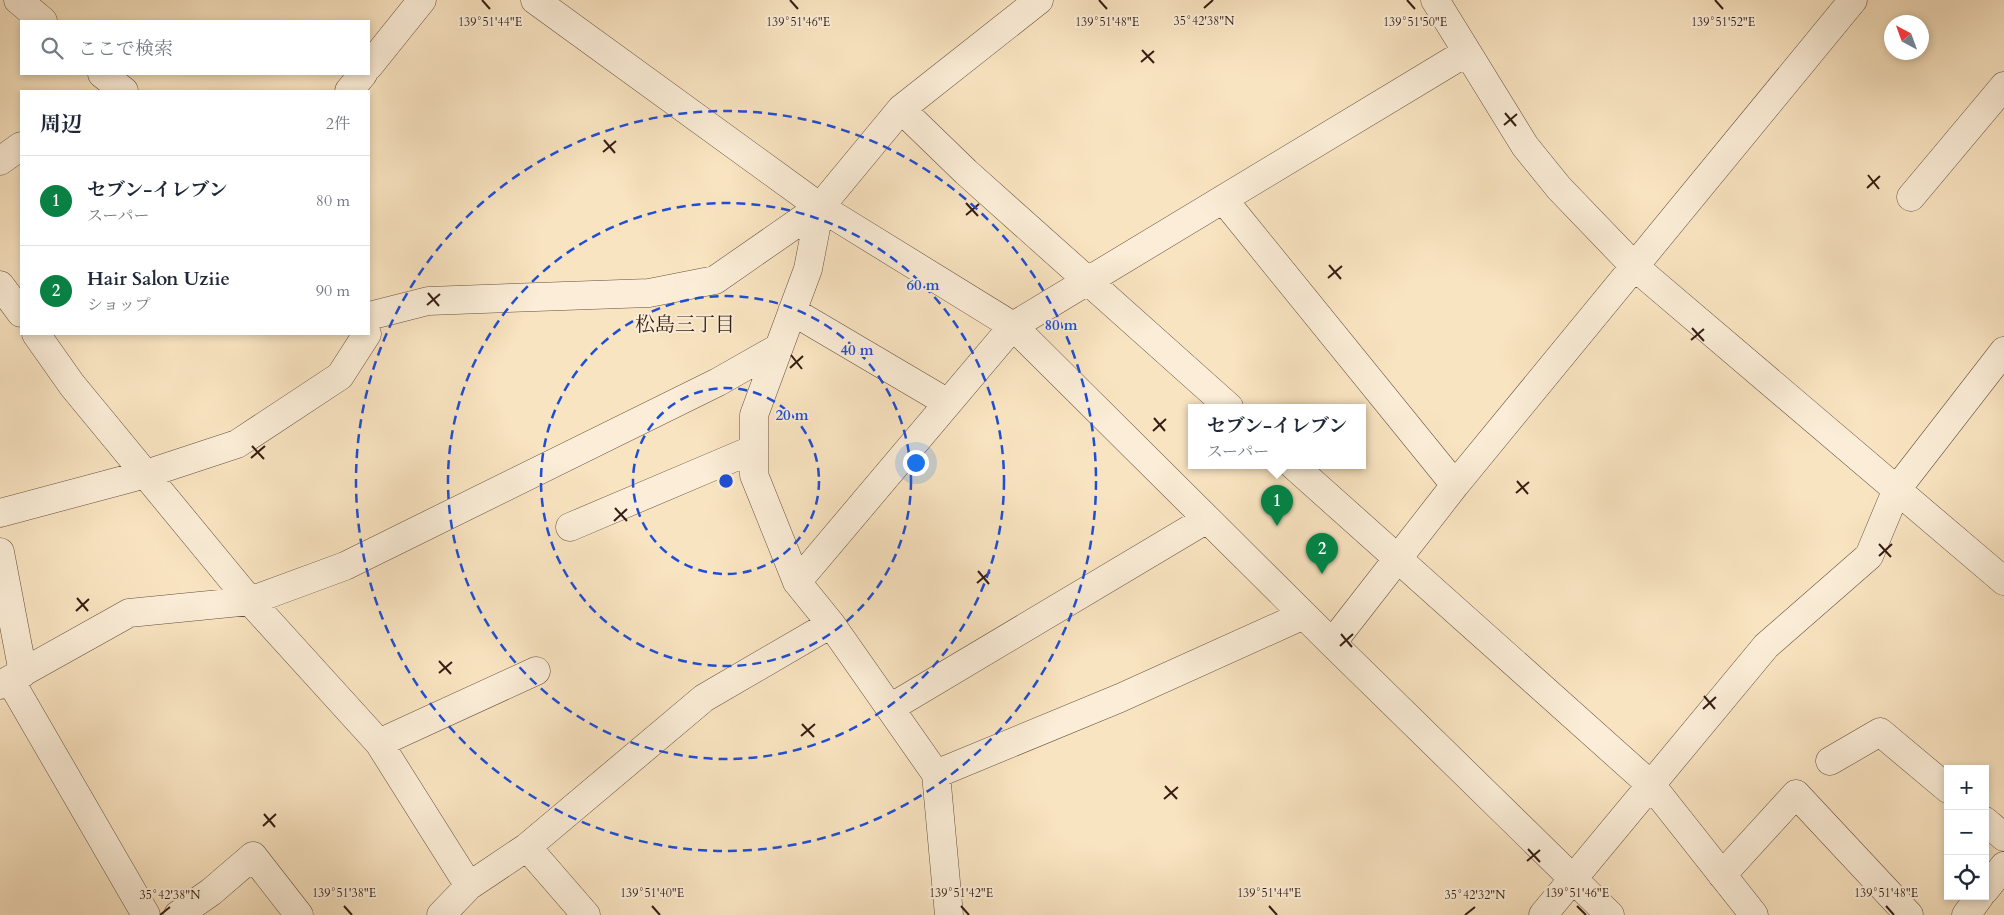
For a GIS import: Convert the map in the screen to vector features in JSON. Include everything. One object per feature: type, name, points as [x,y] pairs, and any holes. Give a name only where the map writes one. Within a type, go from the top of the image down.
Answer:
[{"type":"street","points":[[370,65],[422,0]]},
{"type":"street","points":[[535,0],[820,207],[1013,326],[1332,643],[1610,915]]},
{"type":"street","points":[[370,316],[428,301],[649,293],[715,280],[820,207],[901,109],[1039,0]]},
{"type":"street","points":[[1435,0],[1525,146],[1559,188],[1634,267],[1897,488],[2004,581]]},
{"type":"street","points":[[1332,643],[1455,485],[1853,0]]},
{"type":"street","points":[[797,582],[1013,326],[1467,52]]},
{"type":"street","points":[[350,90],[362,75]]},
{"type":"street","points":[[1911,197],[2004,86]]},
{"type":"street","points":[[901,109],[966,172],[1226,404]]},
{"type":"street","points":[[0,161],[20,147]]},
{"type":"street","points":[[1223,198],[1455,485]]},
{"type":"street","points":[[820,207],[808,269],[754,415],[754,475],[797,582],[831,624],[936,774],[949,915]]},
{"type":"street","points":[[792,312],[948,403]]},
{"type":"street","points":[[37,335],[72,385],[250,601],[379,743],[469,886]]},
{"type":"street","points":[[0,513],[146,474],[237,444],[340,376],[366,335]]},
{"type":"street","points":[[11,679],[129,613],[250,601],[345,566],[718,382],[778,348]]},
{"type":"street","points":[[1543,915],[1652,786],[1766,646],[1869,556],[1897,488],[2004,351]]},
{"type":"street","points":[[570,527],[754,450]]},
{"type":"street","points":[[1297,469],[1652,786],[1754,915]]},
{"type":"street","points":[[890,708],[1207,519]]},
{"type":"street","points":[[0,552],[11,679],[146,915]]},
{"type":"street","points":[[936,774],[1120,698],[1304,615]]},
{"type":"street","points":[[441,915],[469,886],[527,847],[704,698],[831,624]]},
{"type":"street","points":[[379,743],[536,670]]},
{"type":"street","points":[[1830,761],[1880,732],[1944,786]]},
{"type":"street","points":[[1722,875],[1796,794],[1909,915]]},
{"type":"street","points":[[1989,824],[2004,837]]},
{"type":"street","points":[[527,847],[586,915]]},
{"type":"street","points":[[178,915],[211,892],[253,856],[299,915]]},
{"type":"street","points":[[1989,885],[2004,866]]},
{"type":"street","points":[[1966,915],[1977,900]]},
{"type":"place","name":"セブン-イレブン","points":[[1277,526]]},
{"type":"place","name":"Hair Salon Uziie","points":[[1322,574]]},
{"type":"district","name":"松島三丁目","points":[[685,324]]}]
